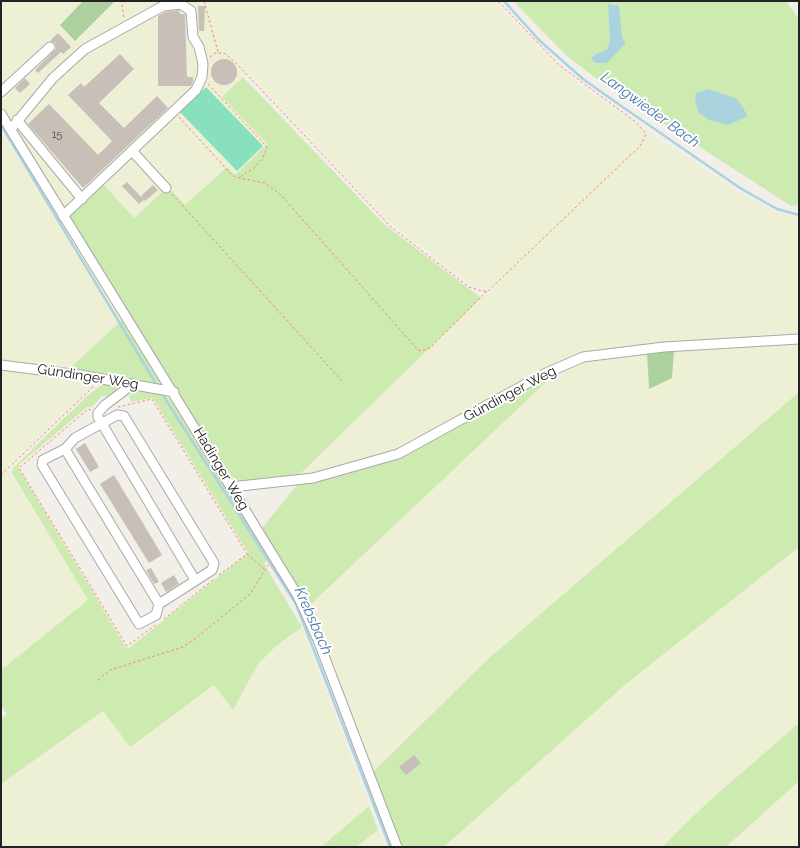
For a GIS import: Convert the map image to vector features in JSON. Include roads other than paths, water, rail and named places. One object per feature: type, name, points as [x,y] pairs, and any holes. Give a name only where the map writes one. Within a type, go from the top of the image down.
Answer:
[{"type":"street","points":[[11,129],[53,78],[76,57],[163,6],[181,4],[191,10],[193,37],[199,47],[202,64],[202,77],[196,90],[64,216]]},
{"type":"street","points":[[1,92],[50,46]]},
{"type":"street","name":"Hadinger Weg","points":[[1,114],[298,596],[308,615],[397,847]]},
{"type":"street","points":[[18,120],[82,199]]},
{"type":"street","points":[[133,152],[166,188]]},
{"type":"street","name":"Gündinger Weg","points":[[232,487],[313,478],[398,454],[544,374],[583,357],[664,348],[799,339]]},
{"type":"street","name":"Gündinger Weg","points":[[1,365],[102,379],[174,392]]},
{"type":"street","points":[[133,384],[99,411],[98,417],[195,580]]},
{"type":"street","points":[[65,449],[159,604],[159,611],[156,615],[143,624],[136,621],[42,465],[43,460],[65,449],[75,438],[117,415],[124,416],[209,555],[214,566],[195,580],[191,586],[159,604]]},
{"type":"water","points":[[608,4],[619,6],[622,38],[626,43],[607,63],[595,63],[591,58],[607,50],[610,40]]},
{"type":"water","points":[[709,89],[737,99],[748,116],[728,125],[709,120],[699,113],[695,101],[696,93]]},
{"type":"waterway","name":"Langwieder Bach","points":[[504,1],[539,40],[583,79],[740,188],[777,209],[799,215]]},
{"type":"waterway","points":[[1,125],[155,382]]},
{"type":"waterway","name":"Krebsbach","points":[[164,397],[296,604],[390,847]]}]
